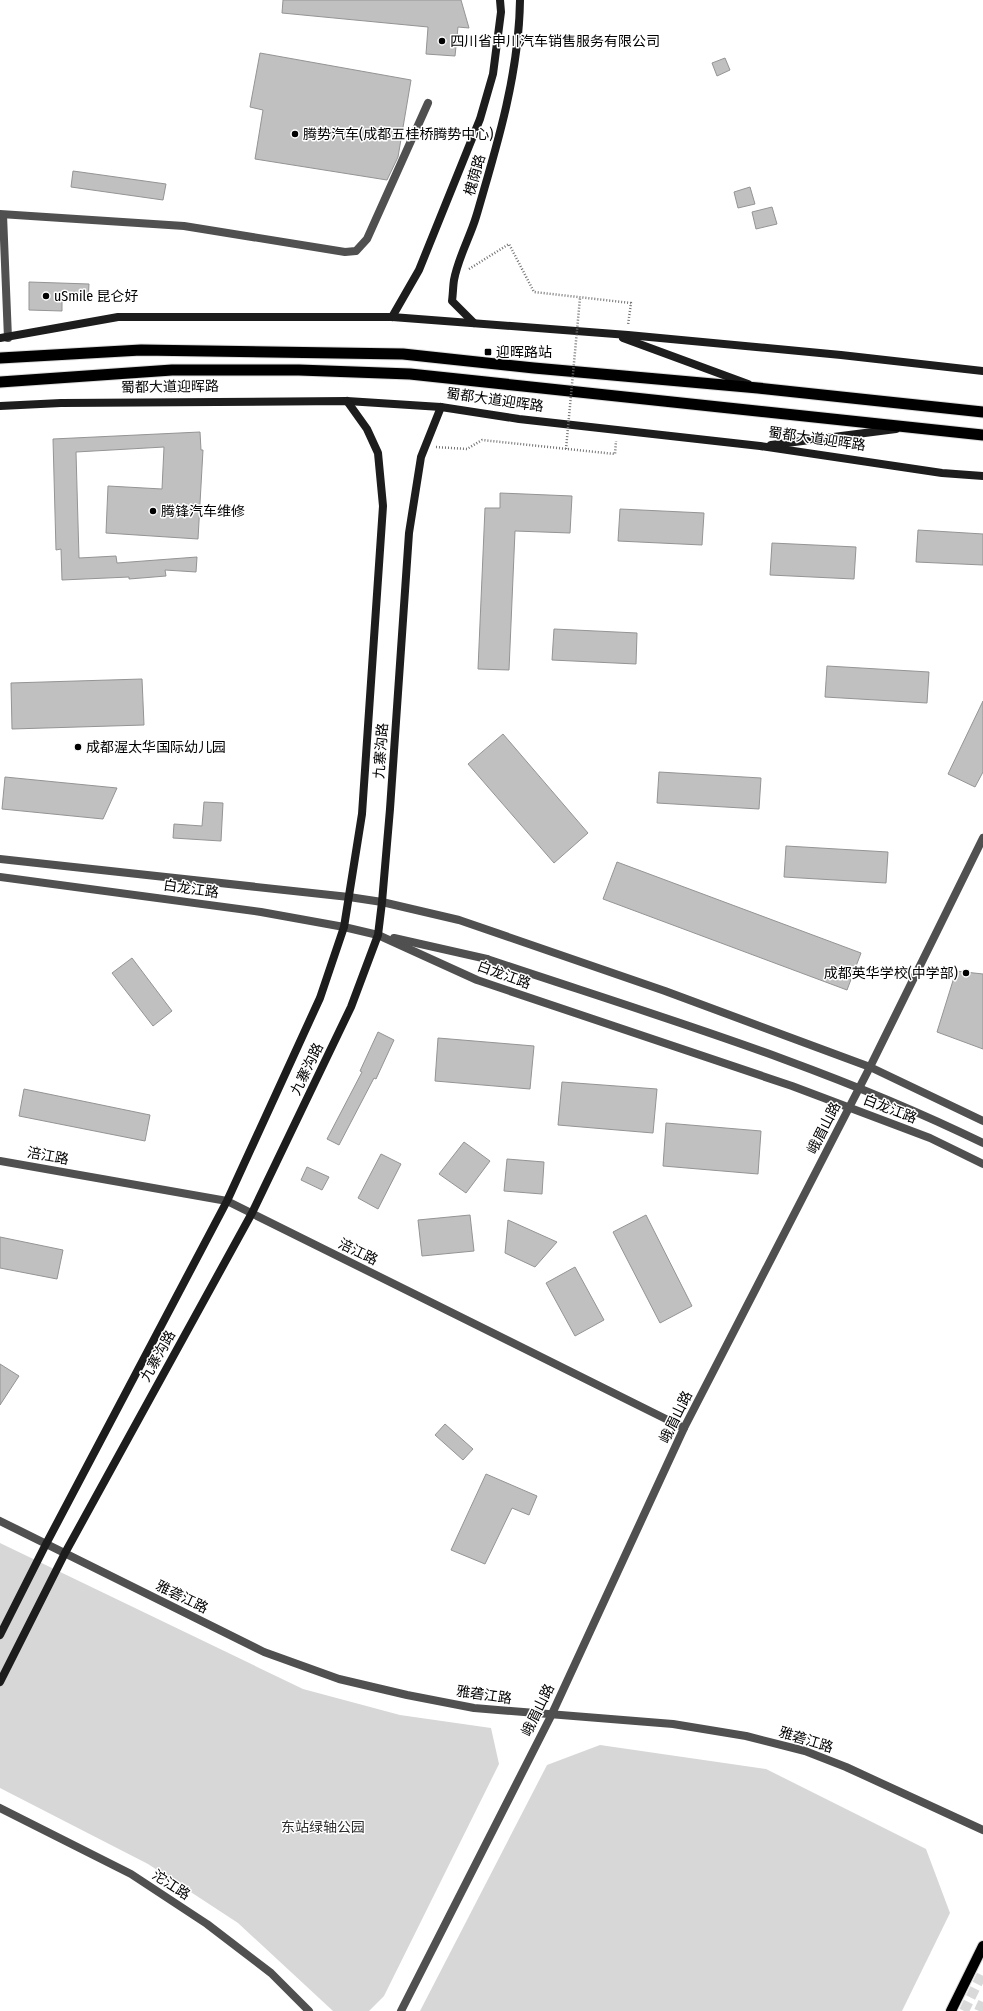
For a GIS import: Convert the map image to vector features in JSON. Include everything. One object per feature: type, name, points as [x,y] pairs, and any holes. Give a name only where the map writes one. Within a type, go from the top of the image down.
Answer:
[{"type":"highway","points":[[0,358],[141,350],[403,354],[534,368],[758,388],[983,412]]},
{"type":"highway","name":"蜀都大道迎晖路","points":[[0,382],[172,370],[299,370],[410,374],[983,435]]},
{"type":"main road","name":"槐荫路","points":[[392,318],[419,270],[480,119],[493,74],[501,12],[500,0]]},
{"type":"main road","name":"槐荫路","points":[[474,323],[452,301],[454,279],[476,219],[496,146],[512,77],[519,24],[520,0]]},
{"type":"main road","points":[[4,338],[118,317],[392,318],[628,335],[834,354],[983,371]]},
{"type":"main road","points":[[613,334],[758,388]]},
{"type":"main road","name":"蜀都大道迎晖路","points":[[0,406],[61,403],[347,400],[441,407],[519,419],[760,446],[942,473],[983,476]]},
{"type":"main road","name":"九寨沟路","points":[[0,1635],[46,1544],[227,1201],[320,998],[344,927],[362,814],[383,506],[378,453],[367,429],[347,400]]},
{"type":"main road","name":"九寨沟路","points":[[0,1682],[65,1553],[252,1213],[351,1007],[378,935],[382,902],[409,533],[421,457],[441,407]]},
{"type":"main road","points":[[760,446],[917,427]]},
{"type":"main road","points":[[951,2011],[983,1946]]},
{"type":"street","points":[[4,338],[2,214],[184,226],[345,252],[356,251],[367,239],[428,103]]},
{"type":"street","name":"峨眉山路","points":[[401,2011],[551,1716],[684,1428],[870,1067],[983,838]]},
{"type":"street","name":"白龙江路","points":[[0,859],[349,897],[382,902],[459,920],[665,991],[870,1067],[983,1121]]},
{"type":"street","name":"白龙江路","points":[[0,877],[261,912],[344,927],[378,935],[478,980],[792,1086],[930,1138],[983,1164]]},
{"type":"street","points":[[378,935],[487,959],[767,1053],[892,1100],[983,1143]]},
{"type":"street","name":"涪江路","points":[[0,1161],[227,1201],[684,1428]]},
{"type":"street","name":"雅砻江路","points":[[0,1522],[264,1652],[339,1679],[407,1695],[474,1708],[551,1716],[673,1724],[746,1736],[805,1751],[846,1767],[983,1830]]},
{"type":"street","name":"沱江路","points":[[0,1808],[131,1874],[207,1924],[271,1973],[309,2011]]},
{"type":"path","points":[[454,279],[509,244],[534,292],[630,303],[628,335]]},
{"type":"path","points":[[566,449],[580,298]]},
{"type":"path","points":[[425,446],[467,449],[482,440],[615,454]]},
{"type":"green space","name":"东站绿轴公园","points":[[0,1543],[303,1689],[400,1715],[491,1728],[499,1764],[384,1996],[369,2011],[333,2011],[238,1923],[148,1864],[0,1788]]},
{"type":"green space","points":[[600,1745],[766,1769],[926,1849],[950,1913],[902,2011],[420,2011],[547,1765]]},
{"type":"building","name":"四川省申川汽车销售服务有限公司","points":[[283,0],[461,0],[469,28],[458,27],[455,56],[426,54],[428,27],[282,13]]},
{"type":"building","name":"腾势汽车(成都五桂桥腾势中心)","points":[[260,53],[411,80],[398,157],[387,180],[255,159],[263,110],[250,107]]},
{"type":"building","points":[[725,58],[730,70],[717,76],[712,63]]},
{"type":"building","points":[[73,171],[166,184],[163,200],[71,187]]},
{"type":"building","points":[[750,187],[755,204],[738,208],[734,192]]},
{"type":"building","points":[[772,207],[777,224],[756,229],[752,212]]},
{"type":"building","name":"uSmile 昆仑好","points":[[29,282],[89,284],[88,301],[62,300],[62,311],[29,310]]},
{"type":"building","points":[[200,432],[201,450],[203,450],[198,539],[106,533],[108,486],[162,489],[164,447],[76,452],[79,558],[116,556],[117,563],[197,557],[196,572],[165,570],[166,576],[129,579],[129,577],[62,580],[61,549],[56,550],[53,439]]},
{"type":"building","points":[[500,493],[572,496],[570,533],[515,531],[509,670],[478,669],[485,508],[500,508]]},
{"type":"building","points":[[620,509],[704,513],[702,545],[618,541]]},
{"type":"building","points":[[918,530],[983,534],[983,565],[916,562]]},
{"type":"building","points":[[772,543],[856,547],[854,579],[770,575]]},
{"type":"building","points":[[554,629],[637,633],[636,664],[552,660]]},
{"type":"building","points":[[827,666],[929,672],[927,703],[825,697]]},
{"type":"building","points":[[142,679],[144,725],[12,729],[11,683]]},
{"type":"building","points":[[983,701],[983,772],[975,787],[948,774]]},
{"type":"building","points":[[503,734],[588,833],[554,863],[468,764]]},
{"type":"building","points":[[659,772],[761,778],[759,809],[657,803]]},
{"type":"building","points":[[5,777],[117,788],[103,819],[2,809]]},
{"type":"building","points":[[204,802],[223,803],[221,841],[173,838],[174,824],[202,826]]},
{"type":"building","points":[[786,846],[888,852],[886,883],[784,877]]},
{"type":"building","points":[[617,862],[861,953],[847,990],[603,899]]},
{"type":"building","points":[[132,958],[172,1011],[153,1026],[112,973]]},
{"type":"building","points":[[956,971],[983,974],[983,1049],[937,1032]]},
{"type":"building","points":[[378,1032],[394,1040],[376,1079],[374,1078],[339,1145],[327,1139],[362,1072],[360,1071]]},
{"type":"building","points":[[438,1038],[534,1046],[530,1089],[435,1081]]},
{"type":"building","points":[[562,1082],[657,1089],[653,1133],[558,1125]]},
{"type":"building","points":[[24,1089],[150,1115],[145,1141],[19,1116]]},
{"type":"building","points":[[666,1123],[761,1131],[758,1174],[663,1166]]},
{"type":"building","points":[[464,1142],[490,1161],[466,1193],[439,1174]]},
{"type":"building","points":[[381,1154],[401,1164],[378,1209],[358,1198]]},
{"type":"building","points":[[507,1159],[544,1162],[542,1194],[504,1191]]},
{"type":"building","points":[[307,1167],[329,1177],[322,1190],[301,1180]]},
{"type":"building","points":[[470,1215],[474,1251],[422,1256],[418,1220]]},
{"type":"building","points":[[646,1215],[692,1306],[660,1323],[613,1232]]},
{"type":"building","points":[[508,1220],[557,1242],[535,1267],[505,1253]]},
{"type":"building","points":[[0,1237],[63,1250],[57,1279],[0,1268]]},
{"type":"building","points":[[575,1267],[604,1320],[575,1336],[546,1283]]},
{"type":"building","points":[[0,1364],[19,1376],[0,1405]]},
{"type":"building","points":[[445,1424],[473,1449],[463,1460],[435,1435]]},
{"type":"building","points":[[486,1474],[537,1496],[529,1515],[512,1508],[485,1564],[451,1550]]},
{"type":"tunnel","points":[[964,2011],[983,1972]]},
{"type":"tunnel","points":[[979,2011],[983,2002]]},
{"type":"place","name":"四川省申川汽车销售服务有限公司","points":[[442,41]]},
{"type":"place","name":"腾势汽车(成都五桂桥腾势中心)","points":[[295,134]]},
{"type":"place","name":"uSmile 昆仑好","points":[[46,296]]},
{"type":"place","name":"迎晖路站","points":[[488,352]]},
{"type":"place","name":"腾锋汽车维修","points":[[153,511]]},
{"type":"place","name":"成都渥太华国际幼儿园","points":[[78,747]]},
{"type":"place","name":"成都英华学校(中学部)","points":[[966,973]]}]
